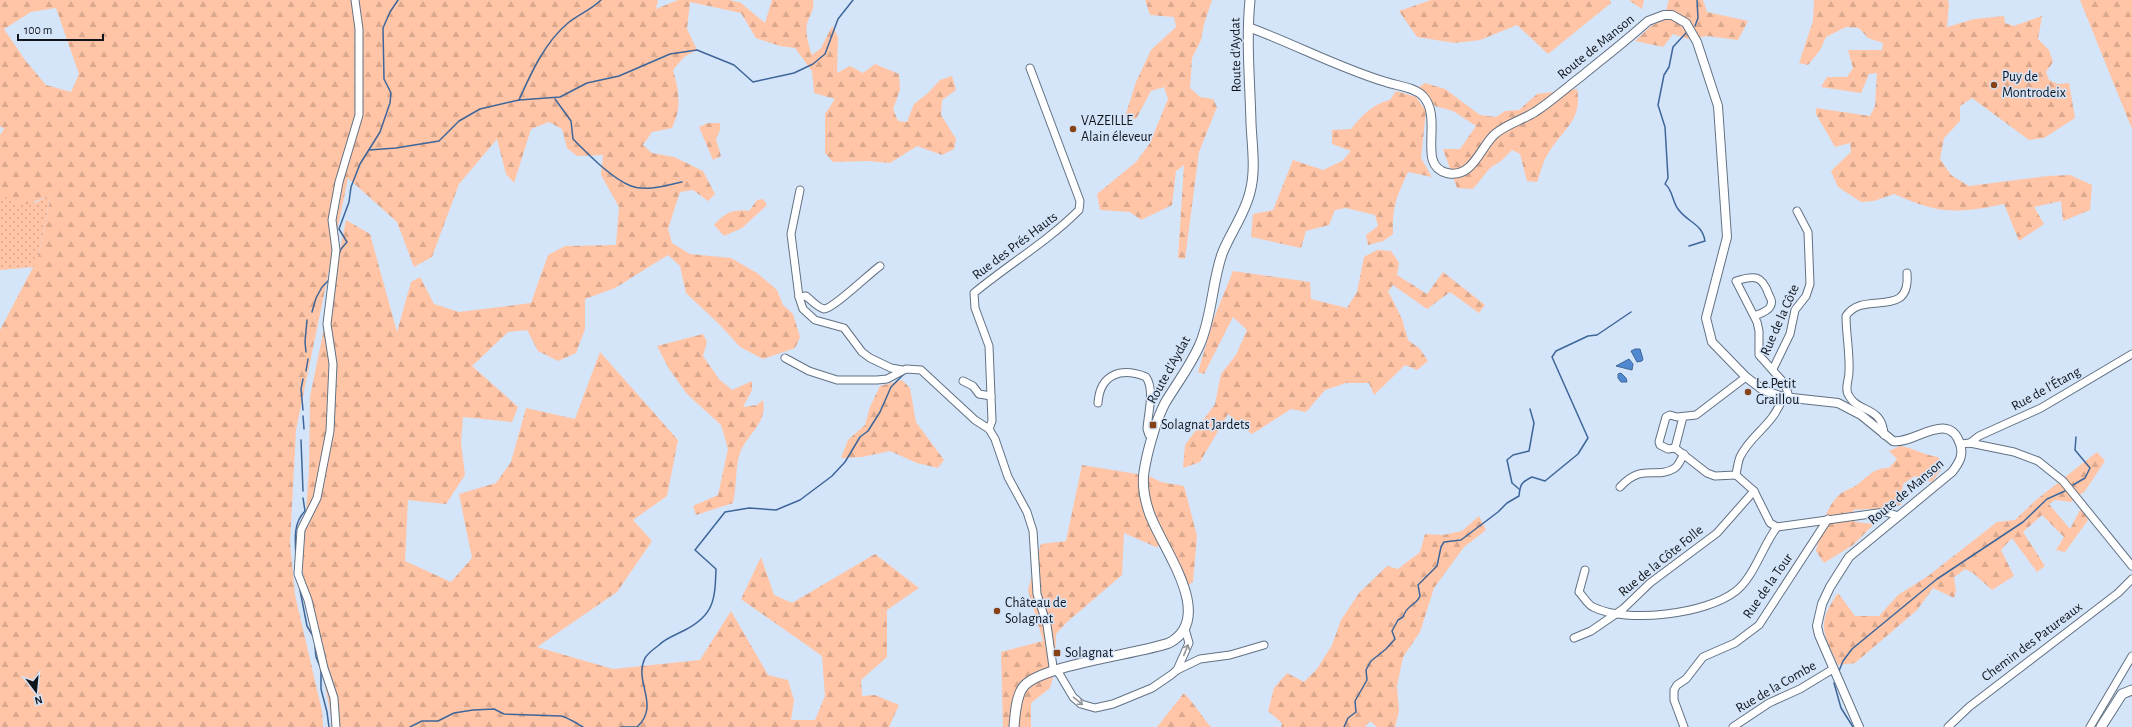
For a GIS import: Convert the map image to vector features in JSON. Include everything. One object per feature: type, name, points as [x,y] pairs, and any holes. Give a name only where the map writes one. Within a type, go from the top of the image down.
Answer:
[{"type":"main road","name":"Route d'Aydat","points":[[1185,629],[1188,624],[1188,609],[1182,581],[1154,525],[1145,500],[1144,472],[1153,437],[1165,404],[1186,371],[1201,343],[1222,254],[1250,194],[1253,165],[1248,28],[1250,0]]},
{"type":"main road","points":[[1014,727],[1018,702],[1024,685],[1035,678],[1055,670],[1164,645],[1177,639],[1185,629]]},
{"type":"main road","points":[[2101,727],[2122,694],[2132,690]]},
{"type":"street","points":[[336,727],[334,698],[324,668],[308,600],[298,574],[301,530],[317,498],[330,431],[333,364],[326,324],[336,250],[332,220],[339,182],[359,115],[359,29],[355,0]]},
{"type":"street","name":"Route de Manson","points":[[1248,28],[1366,76],[1414,90],[1421,95],[1431,109],[1433,132],[1430,150],[1433,162],[1438,168],[1447,173],[1455,173],[1464,171],[1472,166],[1486,144],[1502,128],[1523,119],[1546,104],[1648,21],[1664,15],[1679,19],[1686,23],[1697,42],[1715,95],[1718,111],[1727,237],[1707,312],[1707,328],[1714,346],[1746,376],[1765,391],[1786,397]]},
{"type":"street","name":"Rue des Prés Hauts","points":[[989,429],[992,421],[989,346],[975,308],[974,293],[996,275],[1056,233],[1079,210],[1080,201],[1030,68]]},
{"type":"street","points":[[800,190],[791,234],[799,297],[803,309],[811,317],[844,328],[862,352],[884,365],[902,370]]},
{"type":"street","name":"Rue de la Côte","points":[[1773,369],[1790,334],[1795,310],[1806,296],[1810,284],[1808,232],[1797,211]]},
{"type":"street","points":[[799,297],[806,296],[819,307],[829,308],[880,266]]},
{"type":"street","points":[[1884,435],[1884,430],[1874,412],[1852,400],[1848,395],[1846,388],[1849,372],[1846,316],[1850,310],[1857,306],[1895,301],[1902,297],[1906,292],[1908,284],[1907,273]]},
{"type":"street","points":[[1736,475],[1744,449],[1773,418],[1786,397],[1784,384],[1773,369],[1759,355],[1759,331],[1754,316],[1736,281],[1749,277],[1760,279],[1765,283],[1772,301],[1771,305],[1767,310],[1754,316]]},
{"type":"street","name":"Rue de l'Étang","points":[[1970,443],[1979,436],[2041,408],[2132,354]]},
{"type":"street","points":[[785,358],[810,371],[837,380],[864,382],[887,379],[902,370],[910,368],[921,370],[975,420],[989,429],[995,439],[1008,477],[1027,512],[1033,531],[1037,594],[1047,625],[1055,670],[1060,675],[1073,697],[1087,707],[1095,708],[1113,704],[1152,688],[1177,670],[1200,659],[1230,655],[1264,645]]},
{"type":"street","points":[[1098,403],[1101,390],[1106,380],[1112,375],[1119,372],[1146,377],[1150,382],[1151,389],[1147,429],[1149,435],[1153,437]]},
{"type":"street","points":[[1746,376],[1696,415],[1683,417],[1670,415],[1666,417],[1663,423],[1659,442],[1660,445],[1668,449],[1675,448],[1707,473],[1715,476],[1736,475],[1754,491],[1770,523],[1777,527],[1885,512],[1899,516]]},
{"type":"street","points":[[963,381],[973,386],[978,394],[991,396]]},
{"type":"street","points":[[1786,397],[1838,403],[1861,414],[1884,435],[1893,441],[1900,442],[1927,431],[1939,428],[1947,429],[1955,435],[1961,444],[1970,443],[2014,452],[2038,462],[2063,481],[2132,566]]},
{"type":"street","points":[[1675,448],[1683,417]]},
{"type":"street","name":"Route de Manson","points":[[1859,727],[1821,642],[1817,626],[1822,604],[1830,587],[1849,557],[1952,472],[1961,457],[1961,444]]},
{"type":"street","points":[[1620,487],[1629,476],[1638,473],[1669,470],[1676,467],[1684,454]]},
{"type":"street","name":"Rue de la Côte Folle","points":[[1574,638],[1591,631],[1616,614],[1650,583],[1717,533],[1754,491]]},
{"type":"street","name":"Rue de la Tour","points":[[1684,727],[1674,700],[1674,690],[1677,685],[1686,679],[1703,657],[1735,643],[1759,625],[1828,519]]},
{"type":"street","points":[[1585,570],[1579,592],[1592,607],[1616,614],[1635,616],[1686,611],[1723,598],[1736,591],[1746,580],[1777,527]]},
{"type":"street","name":"Chemin des Patureaux","points":[[1948,727],[1974,703],[2118,593],[2132,579]]},
{"type":"street","points":[[1177,670],[1189,643],[1185,629]]},
{"type":"street","points":[[2090,727],[2132,656]]},
{"type":"street","name":"Rue de la Combe","points":[[1733,727],[1769,703],[1800,689],[1833,669]]},
{"type":"street","points":[[2099,712],[2108,717]]},
{"type":"green space","points":[[0,0],[658,0],[656,9],[678,0],[730,0],[741,3],[765,23],[772,0],[813,0],[812,12],[807,28],[808,40],[812,55],[821,48],[832,26],[838,37],[837,73],[850,66],[863,73],[875,64],[899,74],[900,90],[893,109],[898,121],[907,122],[914,104],[928,93],[940,80],[952,76],[956,90],[942,100],[941,115],[956,139],[954,149],[942,155],[917,146],[890,163],[868,161],[833,162],[825,153],[825,114],[835,99],[814,93],[812,71],[795,48],[780,46],[756,38],[741,13],[690,2],[687,29],[697,50],[684,57],[673,70],[678,92],[678,106],[675,121],[672,128],[652,132],[643,145],[652,153],[674,157],[703,171],[715,194],[708,201],[693,190],[680,192],[668,229],[672,243],[690,254],[731,258],[757,273],[777,290],[783,305],[793,314],[800,337],[795,348],[763,359],[740,347],[720,325],[686,293],[680,266],[668,255],[615,288],[585,299],[585,329],[576,353],[558,361],[538,351],[527,330],[508,332],[472,366],[518,407],[512,422],[463,417],[461,443],[465,475],[446,504],[408,500],[405,561],[451,582],[472,558],[459,494],[496,483],[511,462],[526,408],[575,419],[600,352],[678,440],[667,496],[633,520],[652,541],[617,592],[537,647],[613,669],[700,660],[731,611],[768,675],[788,680],[794,700],[791,720],[815,720],[825,696],[822,656],[741,599],[761,557],[774,595],[792,603],[875,554],[919,588],[887,610],[887,657],[861,680],[862,696],[875,695],[899,705],[889,727],[331,727],[331,716],[302,568],[309,470],[310,397],[346,220],[370,234],[397,332],[411,282],[420,277],[434,304],[459,312],[531,303],[548,255],[565,246],[616,245],[619,207],[601,175],[603,155],[577,156],[567,148],[562,129],[549,122],[531,129],[514,183],[506,174],[497,139],[459,184],[432,257],[414,267],[397,222],[348,178],[296,430],[290,543],[295,595],[322,711],[323,727],[0,727],[0,330],[38,258],[51,195],[30,203],[21,204],[0,194],[0,135],[4,129],[0,126]],"holes":[[[56,8],[79,74],[71,92],[46,85],[25,60],[4,29],[31,12]]]},
{"type":"green space","points":[[1145,0],[1212,0],[1204,24],[1201,40],[1192,58],[1190,88],[1200,97],[1213,99],[1217,107],[1199,152],[1185,259],[1178,258],[1184,165],[1176,171],[1172,205],[1141,220],[1130,212],[1100,210],[1097,194],[1136,162],[1150,143],[1168,99],[1164,87],[1151,91],[1136,119],[1125,117],[1136,82],[1151,50],[1176,27],[1174,17],[1150,15]]},
{"type":"green space","points":[[1431,0],[1610,0],[1611,3],[1548,54],[1517,25],[1480,40],[1455,43],[1417,37],[1399,11]]},
{"type":"green space","points":[[1630,0],[1644,0],[1642,9],[1630,1]]},
{"type":"green space","points":[[1669,0],[1703,0],[1707,12],[1748,21],[1738,40],[1707,36],[1688,39],[1673,34],[1663,47],[1635,41],[1651,26],[1663,20]]},
{"type":"green space","points":[[1814,0],[1948,0],[1947,27],[1974,19],[2004,16],[2005,23],[2014,26],[2042,16],[2038,39],[2049,50],[2053,62],[2046,72],[2049,80],[2057,84],[2069,83],[2075,118],[2044,138],[2029,140],[1972,98],[1960,106],[1960,121],[1944,138],[1940,159],[1951,175],[1969,186],[2048,176],[2070,175],[2092,185],[2090,210],[2063,221],[2061,201],[2034,207],[2044,224],[2019,241],[2004,204],[1960,211],[1936,209],[1910,201],[1894,194],[1874,201],[1861,202],[1838,187],[1831,171],[1851,152],[1850,143],[1835,147],[1816,114],[1816,108],[1870,116],[1875,106],[1877,73],[1869,74],[1861,93],[1821,87],[1827,77],[1847,77],[1853,68],[1848,50],[1882,50],[1883,43],[1868,38],[1859,28],[1846,27],[1826,37],[1820,50],[1808,65],[1799,63],[1813,21]]},
{"type":"green space","points":[[2080,0],[2132,0],[2132,129]]},
{"type":"green space","points":[[1425,83],[1445,89],[1480,115],[1496,117],[1505,111],[1519,110],[1537,94],[1577,89],[1577,108],[1570,123],[1547,155],[1537,182],[1527,181],[1520,154],[1512,150],[1501,161],[1490,168],[1473,189],[1457,188],[1443,149],[1460,149],[1476,126],[1453,111],[1435,106],[1419,87]]},
{"type":"green space","points":[[1396,91],[1416,97],[1426,111],[1421,158],[1432,177],[1408,172],[1394,208],[1393,234],[1383,241],[1368,245],[1366,235],[1378,226],[1375,215],[1346,208],[1335,210],[1329,225],[1306,231],[1301,248],[1251,237],[1253,214],[1273,210],[1293,160],[1323,170],[1342,161],[1351,151],[1332,144],[1332,130],[1351,129],[1359,119],[1373,107],[1390,100]]},
{"type":"green space","points":[[708,123],[720,123],[720,130],[716,139],[721,156],[713,160],[699,127]]},
{"type":"green space","points":[[0,180],[35,203],[51,194],[38,258],[34,267],[0,270]]},
{"type":"green space","points":[[763,199],[767,205],[742,228],[724,236],[714,225],[722,217],[733,211],[749,211],[757,200]]},
{"type":"green space","points":[[1377,250],[1391,251],[1399,263],[1397,275],[1427,294],[1443,272],[1485,305],[1479,313],[1450,292],[1427,309],[1393,285],[1388,291],[1402,319],[1408,340],[1420,349],[1428,361],[1417,370],[1405,365],[1374,395],[1369,383],[1346,383],[1325,390],[1306,412],[1291,409],[1252,434],[1228,414],[1200,462],[1183,468],[1185,445],[1215,404],[1221,374],[1236,355],[1247,330],[1233,317],[1204,374],[1198,372],[1214,318],[1233,271],[1310,282],[1311,299],[1347,308],[1357,292],[1364,257]]},
{"type":"green space","points":[[703,334],[707,342],[703,356],[719,379],[732,390],[752,381],[752,390],[743,407],[757,405],[763,400],[764,408],[760,422],[743,446],[738,458],[733,503],[696,515],[693,506],[718,495],[728,449],[721,425],[687,394],[669,369],[657,346]]},
{"type":"green space","points":[[902,380],[910,388],[916,422],[944,460],[938,468],[917,463],[890,451],[862,457],[841,458],[848,440],[865,425],[870,407],[880,386]]},
{"type":"green space","points":[[1900,446],[1938,457],[1943,467],[1932,482],[1915,476],[1903,484],[1901,505],[1886,508],[1853,510],[1855,522],[1874,524],[1853,545],[1824,563],[1816,551],[1826,514],[1830,507],[1841,493],[1856,486],[1872,473],[1880,469],[1889,468],[1897,459],[1889,451]]},
{"type":"green space","points":[[2097,452],[2105,461],[2085,491],[2071,502],[2055,500],[2049,504],[2070,529],[2081,508],[2088,520],[2065,552],[2056,550],[2064,537],[2042,515],[2023,532],[2045,566],[2037,572],[2012,538],[2001,550],[2014,576],[1992,590],[1973,573],[1965,569],[1954,577],[1956,591],[1954,598],[1933,588],[1917,610],[1855,663],[1838,665],[1826,636],[1824,621],[1831,604],[1838,593],[1855,616],[1879,616],[1898,595],[1928,576],[1997,522],[2015,520],[2036,500]]},
{"type":"green space","points":[[1082,465],[1149,476],[1161,482],[1184,486],[1197,536],[1193,582],[1187,586],[1168,545],[1156,547],[1124,533],[1122,575],[1067,622],[1056,634],[1055,670],[1050,688],[1031,703],[1031,727],[1003,727],[1001,652],[1043,641],[1028,590],[1041,544],[1066,541]]},
{"type":"green space","points":[[1479,516],[1486,530],[1464,547],[1434,588],[1420,632],[1403,657],[1397,686],[1399,711],[1395,727],[1377,727],[1370,721],[1365,727],[1281,727],[1282,723],[1268,711],[1274,688],[1287,673],[1304,682],[1317,669],[1332,645],[1341,620],[1359,593],[1387,566],[1398,569],[1420,552],[1425,534],[1443,535],[1462,531]]},
{"type":"green space","points":[[1184,693],[1211,727],[1157,727]]},
{"type":"water","points":[[1640,349],[1643,359],[1642,361],[1637,362],[1631,351]]},
{"type":"water","points":[[1629,359],[1633,364],[1632,370],[1616,366]]},
{"type":"water","points":[[1621,373],[1626,378],[1627,382],[1621,382],[1618,378],[1618,374]]},
{"type":"waterway","points":[[338,257],[341,249],[347,242],[339,229],[349,202],[351,187],[360,164],[380,132],[390,103],[391,93],[384,79],[383,28],[390,12],[398,0]]},
{"type":"waterway","points":[[519,100],[539,58],[552,39],[568,23],[601,0]]},
{"type":"waterway","points":[[369,150],[396,148],[439,141],[459,121],[480,109],[519,100],[560,97],[587,83],[619,76],[670,54],[697,50],[734,65],[753,82],[794,73],[813,64],[825,54],[838,19],[853,0]]},
{"type":"waterway","points":[[1695,26],[1698,18],[1697,0]]},
{"type":"waterway","points":[[1686,33],[1673,47],[1669,67],[1664,75],[1658,105],[1665,127],[1668,178],[1665,184],[1670,189],[1678,209],[1701,230],[1705,241],[1689,246]]},
{"type":"waterway","points":[[555,99],[571,121],[573,139],[600,165],[623,182],[637,188],[650,188],[682,182]]},
{"type":"waterway","points":[[312,312],[316,298],[322,287],[330,279]]},
{"type":"waterway","points":[[1344,727],[1348,718],[1356,712],[1355,701],[1367,680],[1366,670],[1371,661],[1386,649],[1395,639],[1392,631],[1398,620],[1403,617],[1409,607],[1416,602],[1420,596],[1418,585],[1437,566],[1441,547],[1444,542],[1461,540],[1498,512],[1507,503],[1519,496],[1523,482],[1532,477],[1545,481],[1578,454],[1588,438],[1552,357],[1556,351],[1588,336],[1597,335],[1631,312]]},
{"type":"waterway","points":[[306,352],[305,342],[307,320]]},
{"type":"waterway","points":[[306,371],[308,359]]},
{"type":"waterway","points":[[621,727],[637,727],[644,719],[647,710],[647,702],[642,676],[642,667],[646,656],[665,640],[695,624],[702,618],[711,606],[715,590],[716,569],[695,550],[725,512],[749,508],[776,510],[800,500],[832,476],[845,462],[860,437],[868,431],[880,412],[891,387],[904,374]]},
{"type":"waterway","points":[[303,379],[301,389],[303,410]]},
{"type":"waterway","points":[[1519,489],[1512,483],[1507,460],[1513,455],[1529,451],[1534,423],[1530,409]]},
{"type":"waterway","points":[[303,416],[304,429]]},
{"type":"waterway","points":[[2073,485],[2085,478],[2090,468],[2075,450],[2076,437]]},
{"type":"waterway","points":[[301,440],[303,491]]},
{"type":"waterway","points":[[1839,671],[1843,661],[1852,649],[1937,579],[2023,522],[2047,499],[2065,491]]},
{"type":"waterway","points":[[296,556],[295,538],[297,526],[298,521],[305,511],[303,498]]},
{"type":"waterway","points":[[300,590],[307,626],[313,636]]},
{"type":"waterway","points":[[315,647],[316,657],[321,669],[321,689],[329,727]]},
{"type":"waterway","points":[[1834,683],[1841,708],[1853,727]]},
{"type":"waterway","points":[[410,727],[422,721],[438,721],[454,713],[494,709],[504,714],[561,716],[570,719],[583,727]]},
{"type":"place","name":"Puy de Montrodeix","points":[[1994,85]]},
{"type":"place","name":"VAZEILLE Alain éleveur","points":[[1073,129]]},
{"type":"place","name":"Le Petit Graillou","points":[[1748,392]]},
{"type":"place","name":"Solagnat Jardets","points":[[1153,425]]},
{"type":"place","name":"Château de Solagnat","points":[[997,611]]},
{"type":"place","name":"Solagnat","points":[[1057,653]]}]
